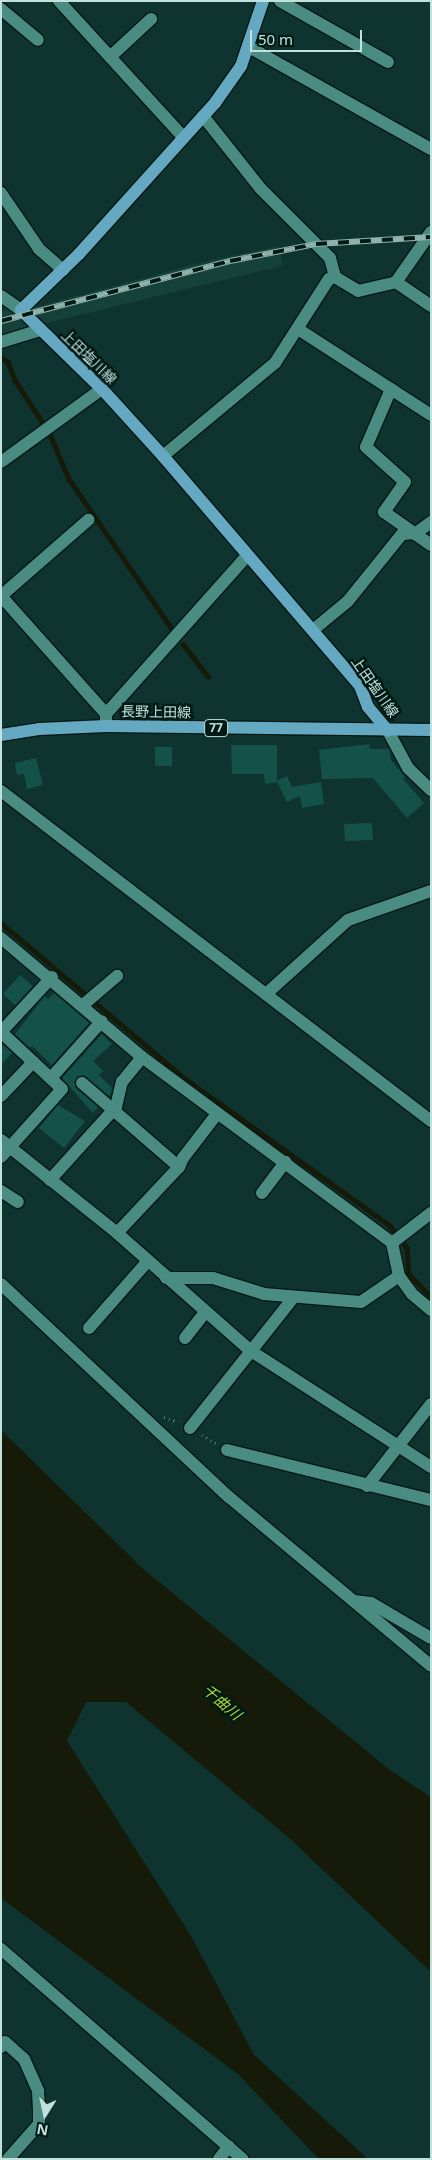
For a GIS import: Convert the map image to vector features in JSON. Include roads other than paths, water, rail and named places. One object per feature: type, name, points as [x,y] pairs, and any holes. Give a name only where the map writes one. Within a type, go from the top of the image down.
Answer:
[{"type":"main road","points":[[21,310],[63,270],[203,116],[235,74],[249,47],[263,1]]},
{"type":"main road","name":"上田塩川線","points":[[21,310],[102,389],[163,456],[360,686],[368,707],[388,731]]},
{"type":"main road","name":"長野上田線","points":[[1,735],[106,720],[388,731],[431,730]]},
{"type":"street","points":[[59,1],[184,138]]},
{"type":"street","points":[[280,1],[388,62]]},
{"type":"street","points":[[1,9],[38,40]]},
{"type":"street","points":[[110,57],[151,19]]},
{"type":"street","points":[[249,47],[431,149]]},
{"type":"street","points":[[203,116],[260,188],[330,258],[335,277],[358,291],[396,282],[431,232]]},
{"type":"street","points":[[1,193],[38,249],[63,270]]},
{"type":"street","points":[[163,456],[275,363],[329,279],[335,277]]},
{"type":"street","points":[[396,282],[431,306]]},
{"type":"street","points":[[1,296],[21,310]]},
{"type":"street","points":[[298,329],[431,415]]},
{"type":"street","points":[[1,342],[40,330]]},
{"type":"street","points":[[1,462],[102,389]]},
{"type":"street","points":[[390,389],[366,447],[405,482],[384,512],[431,545]]},
{"type":"street","points":[[88,520],[1,596],[106,720],[247,556]]},
{"type":"street","points":[[313,630],[348,601],[402,534],[416,533],[431,522]]},
{"type":"street","points":[[388,731],[408,768],[431,790]]},
{"type":"street","points":[[1,791],[431,1121]]},
{"type":"street","points":[[266,994],[348,920],[431,891]]},
{"type":"street","points":[[4,945],[52,977],[142,1057],[392,1242],[399,1276],[412,1294],[431,1310]]},
{"type":"street","points":[[83,1005],[117,976]]},
{"type":"street","points":[[52,977],[1,1032],[62,1088],[4,1148],[50,1180],[117,1233],[147,1262],[251,1351],[431,1467]]},
{"type":"street","points":[[51,1078],[102,1021]]},
{"type":"street","points":[[50,1180],[113,1110],[122,1082],[142,1057]]},
{"type":"street","points":[[1,1096],[33,1062]]},
{"type":"street","points":[[82,1083],[179,1167]]},
{"type":"street","points":[[117,1233],[179,1167],[217,1114]]},
{"type":"street","points":[[262,1193],[286,1162]]},
{"type":"street","points":[[1,1191],[18,1202]]},
{"type":"street","points":[[392,1242],[431,1213]]},
{"type":"street","points":[[89,1328],[147,1262]]},
{"type":"street","points":[[166,1278],[213,1278],[264,1294],[361,1302],[399,1276]]},
{"type":"street","points":[[1,1284],[229,1497],[431,1666]]},
{"type":"street","points":[[190,1428],[294,1297]]},
{"type":"street","points":[[185,1338],[205,1312]]},
{"type":"street","points":[[367,1486],[397,1445],[431,1404]]},
{"type":"street","points":[[227,1450],[367,1486],[431,1500]]},
{"type":"street","points":[[354,1601],[371,1603],[431,1638]]},
{"type":"street","points":[[1,1949],[243,2159]]},
{"type":"street","points":[[1,2047],[5,2042],[24,2059],[33,2075],[40,2110],[39,2124],[8,2159]]},
{"type":"street","points":[[219,2159],[229,2146]]},
{"type":"water","name":"千曲川","points":[[1,1430],[143,1569],[390,1770],[431,1797],[431,1972],[287,1836],[126,1702],[86,1702],[67,1741],[191,1936],[254,2055],[368,2159],[319,2159],[238,2074],[1,1898]]},
{"type":"waterway","points":[[1,357],[8,362],[15,380],[44,425]]},
{"type":"waterway","points":[[49,432],[69,479],[175,633]]},
{"type":"waterway","points":[[183,644],[208,676]]},
{"type":"waterway","points":[[1,923],[183,1077],[390,1226],[407,1248],[409,1274],[431,1297]]},
{"type":"railway","points":[[1,321],[230,261],[316,244],[431,237]]}]
